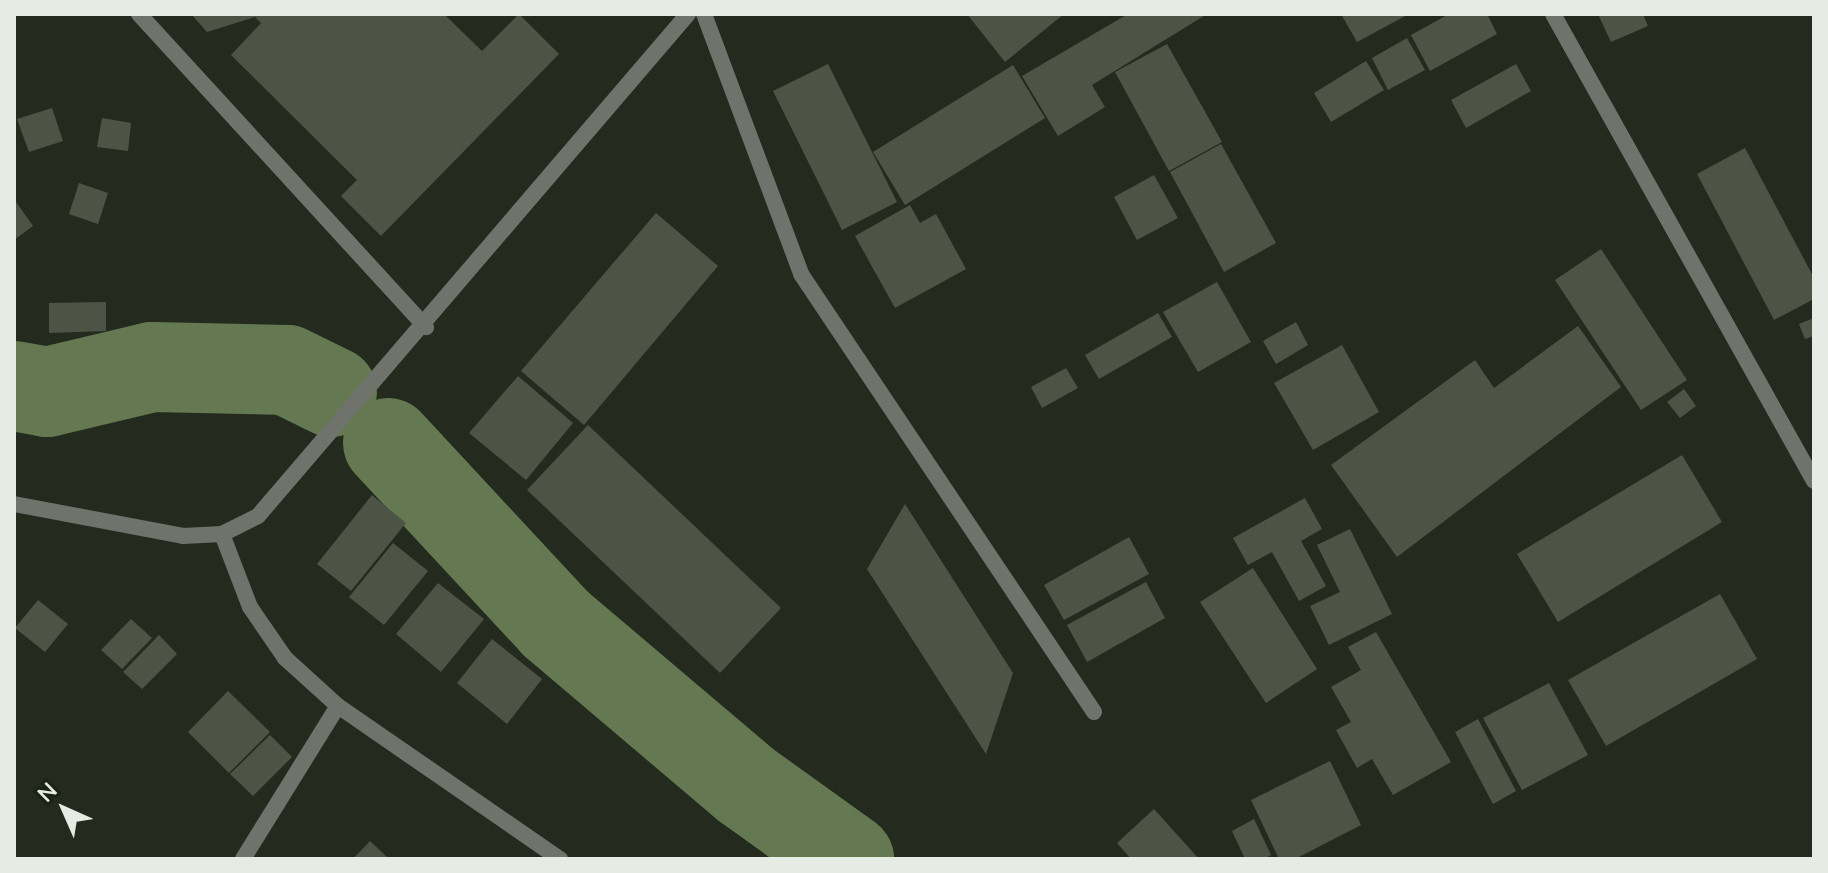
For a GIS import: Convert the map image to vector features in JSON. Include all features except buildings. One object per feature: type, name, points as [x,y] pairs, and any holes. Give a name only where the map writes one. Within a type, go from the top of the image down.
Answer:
[{"type":"street","points":[[139,14],[426,327]]},
{"type":"street","points":[[14,504],[183,536],[222,534],[258,516],[426,327],[688,14]]},
{"type":"street","points":[[704,14],[801,274],[1094,712]]},
{"type":"street","points":[[1553,14],[1814,481]]},
{"type":"street","points":[[222,534],[250,607],[285,658],[338,706],[560,859]]},
{"type":"street","points":[[243,859],[338,706]]},
{"type":"waterway","points":[[14,386],[47,392],[152,367],[287,370],[332,392]]},
{"type":"waterway","points":[[388,443],[555,623],[746,785],[849,859]]}]
